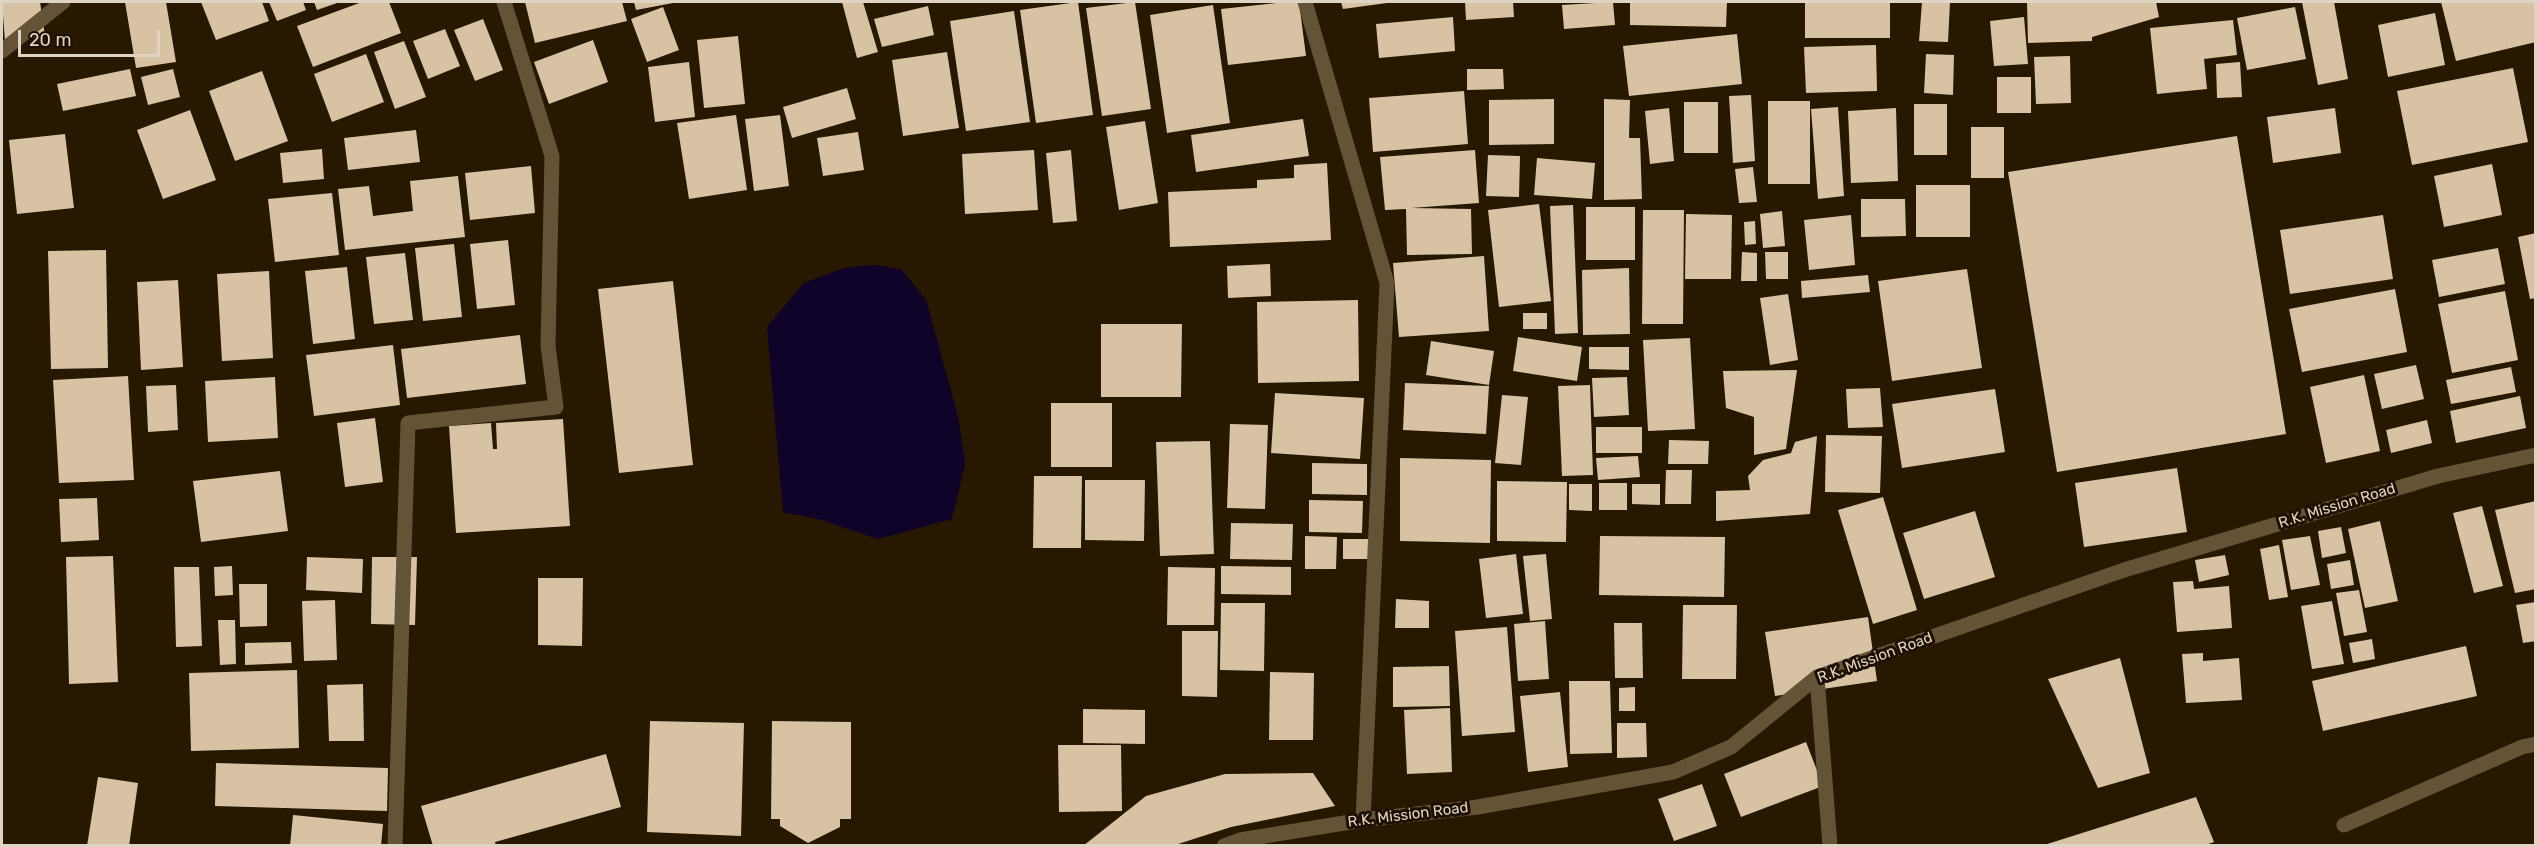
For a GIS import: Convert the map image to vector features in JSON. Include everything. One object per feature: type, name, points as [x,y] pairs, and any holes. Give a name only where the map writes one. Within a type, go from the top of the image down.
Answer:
[{"type":"street","points":[[2,51],[63,2]]},
{"type":"street","points":[[395,846],[408,423],[556,407],[548,346],[552,156],[504,2]]},
{"type":"street","points":[[1305,2],[1387,283],[1363,820]]},
{"type":"street","name":"R.K. Mission Road","points":[[1224,846],[1240,840],[1363,820],[1478,807],[1673,772],[1731,747],[1817,677],[2124,570],[2438,476],[2535,455]]},
{"type":"street","points":[[1817,677],[1830,846]]},
{"type":"street","points":[[2344,825],[2522,747],[2535,744]]},
{"type":"shaded area","points":[[875,265],[901,269],[926,300],[958,416],[965,464],[952,519],[878,539],[818,519],[783,512],[767,327],[804,283],[844,268]]},
{"type":"building","points":[[2,2],[40,2],[45,36],[5,42]]},
{"type":"building","points":[[125,2],[166,2],[176,62],[136,68]]},
{"type":"building","points":[[201,2],[262,2],[269,21],[216,40]]},
{"type":"building","points":[[269,2],[303,2],[306,10],[277,21]]},
{"type":"building","points":[[314,2],[340,2],[317,10]]},
{"type":"building","points":[[362,2],[389,2],[401,33],[313,67],[297,26]]},
{"type":"building","points":[[525,2],[622,2],[627,21],[535,43]]},
{"type":"building","points":[[634,2],[673,2],[673,3],[636,10]]},
{"type":"building","points":[[842,2],[863,2],[878,52],[857,58]]},
{"type":"building","points":[[1078,2],[1093,115],[1036,123],[1020,10]]},
{"type":"building","points":[[1135,2],[1151,109],[1102,116],[1086,8]]},
{"type":"building","points":[[1299,2],[1306,56],[1228,65],[1221,9]]},
{"type":"building","points":[[1341,2],[1386,2],[1387,3],[1343,9]]},
{"type":"building","points":[[1465,2],[1513,2],[1514,17],[1466,20]]},
{"type":"building","points":[[1613,2],[1615,25],[1564,29],[1562,5]]},
{"type":"building","points":[[1630,2],[1727,2],[1726,27],[1630,25]]},
{"type":"building","points":[[1805,2],[1890,2],[1890,38],[1805,38]]},
{"type":"building","points":[[1922,2],[1950,2],[1948,42],[1919,41]]},
{"type":"building","points":[[2027,2],[2156,2],[2159,17],[2092,37],[2092,41],[2028,43]]},
{"type":"building","points":[[2302,2],[2334,2],[2348,79],[2318,85]]},
{"type":"building","points":[[2441,2],[2536,2],[2536,42],[2456,61]]},
{"type":"building","points":[[1213,5],[1230,123],[1167,133],[1150,15]]},
{"type":"building","points":[[928,6],[934,35],[882,47],[874,19]]},
{"type":"building","points":[[663,7],[679,50],[647,62],[631,19]]},
{"type":"building","points":[[2295,7],[2306,59],[2247,70],[2237,18]]},
{"type":"building","points":[[1014,11],[1030,122],[966,131],[950,21]]},
{"type":"building","points":[[2435,13],[2445,65],[2388,77],[2378,25]]},
{"type":"building","points":[[1453,17],[1455,51],[1379,58],[1376,24]]},
{"type":"building","points":[[2024,17],[2028,64],[1994,66],[1990,21]]},
{"type":"building","points":[[483,19],[503,70],[475,81],[454,30]]},
{"type":"building","points":[[2233,20],[2237,55],[2204,59],[2207,89],[2157,94],[2150,28]]},
{"type":"building","points":[[445,29],[460,66],[428,79],[413,41]]},
{"type":"building","points":[[1737,34],[1742,84],[1629,96],[1623,46]]},
{"type":"building","points":[[738,36],[745,104],[704,108],[697,40]]},
{"type":"building","points":[[593,40],[608,82],[549,104],[534,62]]},
{"type":"building","points":[[404,41],[426,97],[395,109],[374,52]]},
{"type":"building","points":[[1876,45],[1877,91],[1806,93],[1804,47]]},
{"type":"building","points":[[947,52],[959,128],[903,136],[892,60]]},
{"type":"building","points":[[366,54],[384,102],[332,122],[314,74]]},
{"type":"building","points":[[1926,54],[1954,55],[1953,95],[1924,93]]},
{"type":"building","points":[[2070,56],[2071,103],[2036,104],[2034,57]]},
{"type":"building","points":[[689,62],[695,117],[655,122],[648,67]]},
{"type":"building","points":[[2240,62],[2242,97],[2217,98],[2216,64]]},
{"type":"building","points":[[2513,68],[2528,142],[2412,165],[2397,91]]},
{"type":"building","points":[[130,69],[136,96],[63,111],[57,84]]},
{"type":"building","points":[[173,69],[180,97],[148,105],[141,77]]},
{"type":"building","points":[[1467,69],[1503,69],[1504,89],[1467,90]]},
{"type":"building","points":[[262,71],[288,141],[235,161],[209,91]]},
{"type":"building","points":[[1997,77],[2031,77],[2031,113],[1997,113]]},
{"type":"building","points":[[847,88],[856,119],[792,138],[783,107]]},
{"type":"building","points":[[1464,91],[1468,144],[1373,152],[1369,98]]},
{"type":"building","points":[[1751,95],[1755,161],[1733,163],[1729,96]]},
{"type":"building","points":[[1554,99],[1554,144],[1489,145],[1489,100]]},
{"type":"building","points":[[1604,99],[1630,100],[1629,138],[1640,138],[1642,199],[1604,200]]},
{"type":"building","points":[[1768,101],[1810,101],[1810,184],[1768,184]]},
{"type":"building","points":[[1684,102],[1718,102],[1718,153],[1684,153]]},
{"type":"building","points":[[1914,104],[1947,104],[1947,155],[1914,155]]},
{"type":"building","points":[[1838,107],[1844,196],[1818,199],[1811,109]]},
{"type":"building","points":[[1669,108],[1674,161],[1650,164],[1645,111]]},
{"type":"building","points":[[1896,108],[1898,181],[1851,183],[1848,111]]},
{"type":"building","points":[[2335,108],[2341,153],[2273,163],[2267,117]]},
{"type":"building","points":[[190,110],[216,180],[163,199],[137,130]]},
{"type":"building","points":[[736,115],[747,190],[689,199],[677,123]]},
{"type":"building","points":[[780,115],[789,186],[754,191],[745,119]]},
{"type":"building","points":[[1303,119],[1309,156],[1196,172],[1191,135]]},
{"type":"building","points":[[1145,121],[1158,203],[1119,210],[1106,127]]},
{"type":"building","points":[[1971,127],[2004,127],[2004,178],[1971,178]]},
{"type":"building","points":[[416,130],[420,162],[348,170],[344,138]]},
{"type":"building","points":[[858,132],[864,170],[823,176],[817,138]]},
{"type":"building","points":[[65,134],[74,208],[17,214],[9,140]]},
{"type":"building","points":[[2237,136],[2286,434],[2057,472],[2008,172]]},
{"type":"building","points":[[322,149],[324,179],[283,183],[280,153]]},
{"type":"building","points":[[1034,150],[1038,210],[965,214],[962,154]]},
{"type":"building","points":[[1071,150],[1077,221],[1053,223],[1046,153]]},
{"type":"building","points":[[1475,150],[1479,203],[1411,208],[1471,209],[1472,254],[1407,255],[1406,209],[1385,210],[1380,157]]},
{"type":"building","points":[[1488,155],[1520,156],[1519,197],[1486,196]]},
{"type":"building","points":[[1537,158],[1595,163],[1592,199],[1534,195]]},
{"type":"building","points":[[1327,163],[1331,240],[1170,247],[1168,192],[1257,188],[1257,180],[1294,178],[1294,165]]},
{"type":"building","points":[[2492,164],[2502,215],[2444,227],[2434,176]]},
{"type":"building","points":[[531,166],[535,213],[470,220],[465,173]]},
{"type":"building","points":[[1753,167],[1757,202],[1739,203],[1735,169]]},
{"type":"building","points":[[458,176],[465,237],[345,250],[338,189],[369,186],[373,216],[413,211],[410,181]]},
{"type":"building","points":[[1916,185],[1970,185],[1970,237],[1916,237]]},
{"type":"building","points":[[332,193],[339,255],[275,262],[268,199]]},
{"type":"building","points":[[1861,199],[1905,199],[1906,236],[1861,237]]},
{"type":"building","points":[[1539,204],[1551,301],[1499,307],[1488,210]]},
{"type":"building","points":[[1573,205],[1578,333],[1555,334],[1550,206]]},
{"type":"building","points":[[1586,207],[1635,207],[1635,260],[1586,260]]},
{"type":"building","points":[[1643,210],[1684,210],[1683,324],[1642,324]]},
{"type":"building","points":[[1782,211],[1785,246],[1763,248],[1760,214]]},
{"type":"building","points":[[1686,214],[1732,215],[1731,279],[1685,279]]},
{"type":"building","points":[[1851,215],[1855,265],[1809,270],[1804,220]]},
{"type":"building","points":[[2383,215],[2393,279],[2290,294],[2280,230]]},
{"type":"building","points":[[1755,221],[1756,244],[1745,245],[1744,222]]},
{"type":"building","points":[[2536,233],[2536,298],[2530,299],[2518,237]]},
{"type":"building","points":[[508,240],[515,305],[477,309],[470,244]]},
{"type":"building","points":[[454,244],[462,317],[423,321],[415,248]]},
{"type":"building","points":[[2498,248],[2505,284],[2439,297],[2432,260]]},
{"type":"building","points":[[106,250],[108,368],[51,369],[48,251]]},
{"type":"building","points":[[1742,252],[1757,253],[1757,281],[1741,281]]},
{"type":"building","points":[[1765,252],[1788,252],[1788,279],[1766,279]]},
{"type":"building","points":[[405,253],[413,320],[374,324],[366,257]]},
{"type":"building","points":[[1484,256],[1489,331],[1399,337],[1393,263]]},
{"type":"building","points":[[1270,264],[1271,296],[1228,298],[1227,266]]},
{"type":"building","points":[[347,267],[355,339],[313,344],[305,271]]},
{"type":"building","points":[[1629,268],[1630,334],[1583,335],[1582,270]]},
{"type":"building","points":[[1967,269],[1982,368],[1892,381],[1878,281]]},
{"type":"building","points":[[269,271],[273,358],[222,361],[217,274]]},
{"type":"building","points":[[1868,275],[1870,292],[1802,298],[1801,281]]},
{"type":"building","points":[[178,280],[183,367],[141,370],[137,282]]},
{"type":"building","points":[[673,281],[693,465],[619,473],[598,289]]},
{"type":"building","points":[[2395,289],[2407,352],[2302,372],[2289,309]]},
{"type":"building","points":[[2505,291],[2518,360],[2452,373],[2438,304]]},
{"type":"building","points":[[1788,294],[1798,360],[1770,365],[1760,298]]},
{"type":"building","points":[[1358,300],[1359,381],[1258,383],[1257,302]]},
{"type":"building","points":[[1523,313],[1547,313],[1547,329],[1523,329]]},
{"type":"building","points":[[1101,324],[1182,324],[1181,397],[1101,397]]},
{"type":"building","points":[[520,335],[526,384],[407,398],[401,349]]},
{"type":"building","points":[[1518,337],[1582,347],[1577,381],[1513,371]]},
{"type":"building","points":[[1690,338],[1695,429],[1648,431],[1643,340]]},
{"type":"building","points":[[1431,341],[1494,351],[1489,385],[1426,375]]},
{"type":"building","points":[[393,345],[400,405],[314,416],[306,355]]},
{"type":"building","points":[[1589,347],[1629,347],[1629,370],[1589,369]]},
{"type":"building","points":[[2416,365],[2424,399],[2382,409],[2374,374]]},
{"type":"building","points":[[2511,367],[2516,392],[2451,404],[2446,380]]},
{"type":"building","points":[[1797,370],[1786,449],[1754,455],[1754,417],[1726,408],[1723,371]]},
{"type":"building","points":[[2364,375],[2380,451],[2326,463],[2310,387]]},
{"type":"building","points":[[128,376],[134,480],[59,483],[53,380]]},
{"type":"building","points":[[275,377],[278,438],[208,442],[205,381]]},
{"type":"building","points":[[1627,377],[1629,415],[1594,417],[1592,378]]},
{"type":"building","points":[[1405,383],[1489,386],[1486,434],[1403,430]]},
{"type":"building","points":[[176,385],[178,430],[148,432],[146,386]]},
{"type":"building","points":[[1590,385],[1593,475],[1562,476],[1558,386]]},
{"type":"building","points":[[1880,388],[1883,427],[1848,428],[1846,389]]},
{"type":"building","points":[[1995,389],[2005,452],[1902,468],[1892,404]]},
{"type":"building","points":[[1275,393],[1364,398],[1360,459],[1271,453]]},
{"type":"building","points":[[1502,395],[1528,397],[1521,465],[1495,463]]},
{"type":"building","points":[[2520,396],[2526,428],[2456,443],[2450,411]]},
{"type":"building","points":[[1051,403],[1112,403],[1112,467],[1051,467]]},
{"type":"building","points":[[375,418],[383,482],[345,487],[337,423]]},
{"type":"building","points":[[563,419],[570,526],[456,533],[449,426],[491,423],[493,449],[497,449],[496,423]]},
{"type":"building","points":[[2427,420],[2432,443],[2391,453],[2386,430]]},
{"type":"building","points":[[1230,424],[1268,425],[1265,509],[1227,508]]},
{"type":"building","points":[[1596,427],[1642,427],[1642,453],[1596,453]]},
{"type":"building","points":[[1826,435],[1882,436],[1880,493],[1825,492]]},
{"type":"building","points":[[1817,436],[1810,514],[1716,521],[1716,491],[1750,490],[1748,476],[1763,460],[1791,453],[1795,442]]},
{"type":"building","points":[[1669,440],[1709,441],[1708,464],[1668,464]]},
{"type":"building","points":[[1210,441],[1214,554],[1160,556],[1156,442]]},
{"type":"building","points":[[1638,456],[1640,477],[1598,480],[1596,458]]},
{"type":"building","points":[[1400,458],[1491,460],[1490,543],[1400,541]]},
{"type":"building","points":[[1312,463],[1367,464],[1367,495],[1312,494]]},
{"type":"building","points":[[2177,468],[2187,532],[2084,547],[2075,483]]},
{"type":"building","points":[[1666,470],[1692,470],[1691,504],[1665,504]]},
{"type":"building","points":[[280,471],[288,531],[201,542],[193,481]]},
{"type":"building","points":[[1034,476],[1082,476],[1081,548],[1033,548]]},
{"type":"building","points":[[1085,480],[1145,480],[1144,541],[1085,540]]},
{"type":"building","points":[[1497,481],[1567,482],[1566,542],[1497,541]]},
{"type":"building","points":[[1599,483],[1627,483],[1627,510],[1599,510]]},
{"type":"building","points":[[1569,484],[1592,484],[1592,511],[1569,510]]},
{"type":"building","points":[[1632,484],[1660,484],[1660,505],[1632,504]]},
{"type":"building","points":[[1883,497],[1917,610],[1873,624],[1838,510]]},
{"type":"building","points":[[97,498],[99,540],[61,542],[59,499]]},
{"type":"building","points":[[1309,500],[1363,501],[1362,533],[1309,532]]},
{"type":"building","points":[[2536,501],[2536,589],[2515,593],[2495,510]]},
{"type":"building","points":[[2482,506],[2503,586],[2474,593],[2453,513]]},
{"type":"building","points":[[1975,511],[1995,577],[1924,599],[1903,533]]},
{"type":"building","points":[[2380,521],[2398,601],[2365,608],[2348,529]]},
{"type":"building","points":[[1231,523],[1293,524],[1292,560],[1230,559]]},
{"type":"building","points":[[2341,527],[2346,553],[2322,558],[2318,531]]},
{"type":"building","points":[[1305,536],[1337,537],[1336,569],[1305,569]]},
{"type":"building","points":[[1600,536],[1725,537],[1724,597],[1599,595]]},
{"type":"building","points":[[2310,536],[2320,585],[2291,590],[2282,540]]},
{"type":"building","points":[[1343,539],[1369,539],[1369,559],[1343,559]]},
{"type":"building","points":[[2279,545],[2288,597],[2269,600],[2260,549]]},
{"type":"building","points":[[1516,554],[1523,614],[1486,618],[1479,559]]},
{"type":"building","points":[[1546,554],[1552,619],[1530,621],[1523,556]]},
{"type":"building","points":[[2225,555],[2229,575],[2199,582],[2195,560]]},
{"type":"building","points":[[113,556],[118,682],[69,684],[66,557]]},
{"type":"building","points":[[307,557],[363,559],[362,593],[306,590]]},
{"type":"building","points":[[372,557],[417,557],[415,625],[371,624]]},
{"type":"building","points":[[2350,560],[2354,585],[2331,589],[2327,564]]},
{"type":"building","points":[[232,566],[233,595],[215,596],[214,567]]},
{"type":"building","points":[[1221,566],[1291,567],[1291,595],[1221,594]]},
{"type":"building","points":[[174,567],[199,567],[202,646],[176,647]]},
{"type":"building","points":[[1168,567],[1215,568],[1214,625],[1167,625]]},
{"type":"building","points":[[538,578],[583,578],[582,646],[538,645]]},
{"type":"building","points":[[2193,581],[2194,589],[2229,586],[2232,628],[2177,632],[2173,582]]},
{"type":"building","points":[[239,584],[267,584],[267,626],[240,627]]},
{"type":"building","points":[[2359,590],[2367,632],[2344,636],[2336,593]]},
{"type":"building","points":[[1396,599],[1429,601],[1429,628],[1395,628]]},
{"type":"building","points":[[335,600],[337,660],[304,661],[302,601]]},
{"type":"building","points":[[2332,601],[2344,664],[2312,669],[2301,606]]},
{"type":"building","points":[[2536,602],[2536,641],[2523,643],[2516,605]]},
{"type":"building","points":[[1221,603],[1265,603],[1264,671],[1220,670]]},
{"type":"building","points":[[1683,605],[1737,605],[1736,679],[1682,679]]},
{"type":"building","points":[[1868,617],[1877,681],[1775,696],[1765,632]]},
{"type":"building","points":[[218,620],[235,620],[236,664],[220,665]]},
{"type":"building","points":[[1545,621],[1549,679],[1518,681],[1514,624]]},
{"type":"building","points":[[1614,623],[1642,623],[1643,678],[1615,678]]},
{"type":"building","points":[[1507,627],[1515,732],[1462,736],[1455,631]]},
{"type":"building","points":[[1182,631],[1218,631],[1217,697],[1182,696]]},
{"type":"building","points":[[2372,639],[2375,659],[2353,663],[2349,643]]},
{"type":"building","points":[[291,642],[292,663],[245,665],[245,643]]},
{"type":"building","points":[[2466,646],[2477,696],[2323,731],[2312,681]]},
{"type":"building","points":[[2203,653],[2203,661],[2239,658],[2242,700],[2186,703],[2182,654]]},
{"type":"building","points":[[2120,658],[2150,773],[2098,788],[2048,679]]},
{"type":"building","points":[[1449,666],[1450,706],[1393,707],[1393,667]]},
{"type":"building","points":[[297,670],[299,748],[191,751],[189,673]]},
{"type":"building","points":[[1270,672],[1314,673],[1313,740],[1269,740]]},
{"type":"building","points":[[1569,681],[1610,681],[1612,753],[1570,754]]},
{"type":"building","points":[[363,684],[364,741],[329,741],[327,685]]},
{"type":"building","points":[[1635,687],[1635,711],[1619,711],[1619,688]]},
{"type":"building","points":[[1560,692],[1568,767],[1528,772],[1520,696]]},
{"type":"building","points":[[1450,708],[1452,772],[1407,774],[1404,710]]},
{"type":"building","points":[[1083,709],[1145,710],[1145,744],[1083,743]]},
{"type":"building","points":[[650,721],[744,723],[741,836],[647,832]]},
{"type":"building","points":[[772,721],[851,722],[851,819],[840,819],[840,827],[808,843],[780,826],[780,819],[771,819]]},
{"type":"building","points":[[1617,723],[1646,723],[1647,757],[1617,758]]},
{"type":"building","points":[[1806,742],[1823,786],[1741,817],[1724,774]]},
{"type":"building","points":[[1058,745],[1121,745],[1122,811],[1059,812]]},
{"type":"building","points":[[606,754],[621,807],[495,842],[496,846],[433,846],[421,806]]},
{"type":"building","points":[[216,763],[388,768],[387,811],[215,806]]},
{"type":"building","points":[[1313,773],[1335,806],[1231,827],[1172,846],[1083,846],[1146,796],[1225,774]]},
{"type":"building","points":[[98,777],[138,783],[129,846],[87,846]]},
{"type":"building","points":[[1702,784],[1717,826],[1674,841],[1658,799]]},
{"type":"building","points":[[2196,797],[2214,842],[2203,846],[2041,846]]},
{"type":"building","points":[[293,815],[383,824],[381,846],[290,846]]}]
